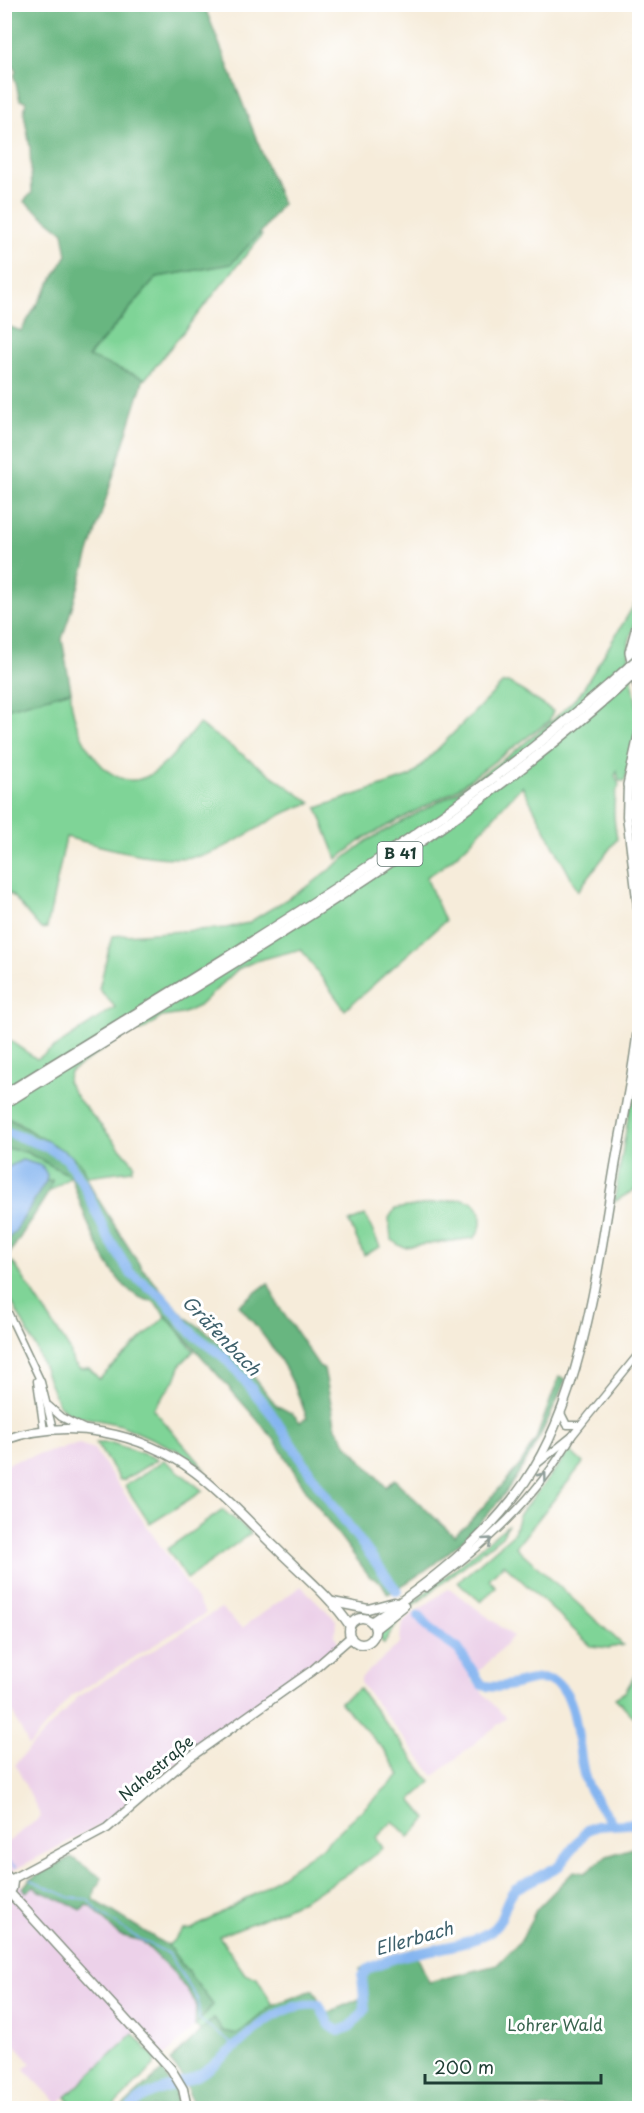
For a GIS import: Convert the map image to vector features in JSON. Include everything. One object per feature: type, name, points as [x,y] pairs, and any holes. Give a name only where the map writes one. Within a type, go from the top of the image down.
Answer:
[{"type":"highway","points":[[639,616],[630,652],[639,694]]},
{"type":"highway","name":"B 41","points":[[612,688],[639,657]]},
{"type":"highway","name":"B 41","points":[[4,1104],[468,799],[639,668]]},
{"type":"highway","points":[[628,785],[639,731]]},
{"type":"highway","name":"B 41","points":[[4,1095],[170,995]]},
{"type":"main road","points":[[628,785],[627,816],[639,923]]},
{"type":"main road","points":[[320,1591],[353,1623],[354,1640],[366,1644],[372,1640],[373,1625],[426,1584],[473,1543],[504,1509],[536,1465],[561,1413],[577,1366],[635,1052],[639,1009]]},
{"type":"main road","points":[[4,1440],[48,1430],[88,1430],[112,1433],[147,1445],[194,1472],[353,1623]]},
{"type":"main road","points":[[333,1602],[357,1608],[380,1608],[426,1584],[473,1543]]},
{"type":"main road","points":[[353,1623],[364,1618],[373,1625]]},
{"type":"main road","name":"Nahestraße","points":[[8,1876],[107,1828],[186,1760],[354,1640]]},
{"type":"main road","points":[[8,1876],[13,1886],[7,1893],[176,2076],[183,2089],[187,2109]]},
{"type":"street","points":[[4,1304],[34,1365],[48,1406],[48,1430]]},
{"type":"street","points":[[426,1584],[481,1547],[514,1516],[572,1436],[639,1352]]},
{"type":"street","points":[[34,1365],[48,1430]]},
{"type":"street","points":[[48,1406],[61,1418],[88,1430]]},
{"type":"street","points":[[561,1413],[567,1425],[581,1425]]},
{"type":"street","points":[[536,1465],[572,1436]]},
{"type":"shaded area","points":[[79,1444],[94,1449],[206,1613],[70,1697],[29,1746],[5,1697],[5,1466],[14,1461]]},
{"type":"shaded area","points":[[301,1586],[336,1620],[335,1636],[339,1644],[208,1739],[103,1823],[12,1871],[26,1892],[34,1886],[82,1910],[86,1905],[92,1908],[119,1935],[142,1941],[174,1973],[196,2004],[195,2026],[165,2056],[140,2028],[58,2104],[24,2069],[31,2063],[5,2034],[5,1844],[41,1817],[15,1764],[79,1696],[221,1608],[242,1628]]},
{"type":"shaded area","points":[[449,1588],[513,1636],[471,1680],[506,1718],[434,1776],[361,1684],[361,1678],[400,1643],[401,1628],[406,1619]]},
{"type":"green space","points":[[5,4],[204,5],[282,204],[263,230],[231,264],[157,277],[88,357],[144,378],[62,639],[71,691],[5,709],[5,325],[21,331],[67,255],[63,232],[24,201],[32,193],[30,147],[24,113],[26,101],[20,100],[14,76],[16,71],[5,52]]},
{"type":"green space","points":[[257,234],[262,235],[145,379],[88,358],[157,277],[231,264]]},
{"type":"green space","points":[[639,597],[639,610],[629,642],[629,664],[639,717],[625,781],[619,781],[617,771],[615,776],[619,785],[614,805],[617,839],[578,891],[522,786],[465,847],[440,869],[426,877],[445,921],[345,1010],[301,949],[255,961],[238,969],[199,1006],[182,1014],[162,1017],[141,1031],[136,1027],[70,1072],[67,1082],[78,1099],[134,1164],[132,1170],[88,1176],[18,1122],[5,1116],[4,1037],[37,1059],[115,1007],[99,989],[112,936],[226,928],[248,923],[310,885],[368,840],[455,793],[511,754],[552,721],[580,694]]},
{"type":"green space","points":[[503,683],[510,683],[553,711],[549,721],[454,791],[366,837],[337,859],[317,808],[411,776]]},
{"type":"green space","points":[[71,691],[72,705],[82,737],[103,767],[116,776],[131,780],[146,777],[154,772],[168,760],[199,724],[311,803],[274,819],[216,851],[200,856],[181,858],[141,855],[66,837],[47,928],[41,929],[10,893],[5,896],[5,709]]},
{"type":"green space","points":[[639,1053],[639,1132],[634,1142],[639,1157],[639,1187],[614,1202]]},
{"type":"green space","points":[[4,1116],[68,1153],[81,1164],[94,1193],[141,1267],[185,1317],[206,1331],[249,1371],[276,1405],[293,1414],[300,1422],[307,1418],[287,1371],[271,1345],[239,1305],[268,1283],[279,1307],[319,1366],[324,1369],[336,1428],[347,1444],[386,1487],[394,1479],[454,1536],[468,1524],[520,1465],[536,1439],[559,1377],[566,1379],[535,1446],[497,1503],[450,1552],[421,1574],[388,1594],[381,1582],[370,1577],[309,1495],[274,1439],[153,1301],[138,1296],[111,1270],[91,1230],[71,1176],[26,1152],[5,1148]]},
{"type":"green space","points":[[5,1148],[26,1152],[71,1176],[49,1192],[52,1181],[46,1181],[47,1175],[22,1160],[5,1169]]},
{"type":"green space","points":[[52,1180],[49,1192],[5,1261],[5,1239],[46,1181]]},
{"type":"green space","points":[[462,1199],[473,1202],[479,1210],[481,1225],[474,1238],[405,1247],[391,1239],[389,1218],[395,1209]]},
{"type":"green space","points":[[365,1215],[380,1247],[364,1255],[349,1222]]},
{"type":"green space","points":[[13,1262],[70,1350],[73,1363],[80,1369],[89,1368],[99,1379],[166,1316],[194,1351],[181,1364],[175,1380],[153,1409],[206,1470],[177,1450],[139,1433],[121,1425],[69,1414],[58,1404],[35,1346],[5,1289],[5,1270]]},
{"type":"green space","points":[[96,1443],[112,1443],[158,1459],[124,1480],[120,1480]]},
{"type":"green space","points":[[570,1451],[583,1463],[516,1547],[623,1645],[609,1648],[591,1646],[504,1564],[489,1579],[496,1587],[481,1602],[458,1582],[514,1533],[519,1515]]},
{"type":"green space","points":[[164,1460],[203,1491],[150,1524],[125,1486]]},
{"type":"green space","points":[[223,1510],[251,1533],[187,1579],[167,1549]]},
{"type":"green space","points":[[508,1525],[502,1536],[409,1609],[398,1621],[384,1644],[377,1635],[382,1628]]},
{"type":"green space","points":[[639,1668],[639,1722],[615,1698],[625,1692]]},
{"type":"green space","points":[[359,1689],[431,1782],[411,1800],[427,1819],[409,1837],[393,1821],[376,1838],[383,1848],[345,1876],[284,1909],[219,1936],[245,1974],[257,1978],[273,2005],[238,2034],[223,2031],[214,2018],[201,2031],[195,2026],[213,2005],[168,1946],[183,1930],[192,1929],[255,1894],[322,1847],[400,1775],[384,1750],[340,1702]]},
{"type":"green space","name":"Lohrer Wald","points":[[639,1846],[639,2108],[195,2108],[182,2076],[170,2061],[214,2018],[223,2031],[238,2034],[273,2005],[313,1990],[327,2013],[364,1997],[360,1969],[414,1949],[429,1982],[497,1965],[522,1939],[536,1910],[574,1871],[585,1873],[607,1856]]},
{"type":"green space","points":[[71,1857],[102,1878],[95,1890],[94,1900],[168,1946],[213,2005],[195,2026],[196,2003],[174,1973],[142,1941],[119,1935],[92,1907],[86,1905],[82,1910],[34,1886],[26,1892],[23,1888],[30,1879]]},
{"type":"green space","points":[[133,2034],[155,2058],[154,2066],[111,2108],[71,2108],[73,2106],[66,2097]]},
{"type":"green space","points":[[163,2070],[175,2092],[178,2108],[121,2108]]},
{"type":"water","points":[[22,1160],[42,1166],[47,1175],[46,1181],[16,1230],[6,1241],[5,1169]]},
{"type":"waterway","name":"Gräfenbach","points":[[4,1131],[45,1146],[67,1159],[84,1185],[106,1234],[130,1273],[162,1297],[193,1334],[224,1357],[242,1377],[271,1413],[319,1486],[397,1591]]},
{"type":"waterway","name":"Gräfenbach","points":[[419,1616],[433,1632],[458,1649],[482,1685],[502,1686],[538,1679],[554,1682],[563,1689],[573,1711],[586,1781],[613,1824]]},
{"type":"waterway","name":"Ellerbach","points":[[131,2108],[145,2097],[185,2082],[208,2069],[252,2032],[284,2011],[301,2006],[319,2005],[330,2026],[339,2031],[351,2026],[365,2010],[362,1976],[367,1970],[397,1958],[466,1942],[481,1936],[497,1925],[511,1893],[559,1866],[587,1830],[597,1826],[640,1823]]},
{"type":"waterway","points":[[4,1858],[16,1867]]},
{"type":"waterway","points":[[31,1880],[71,1898],[87,1899],[97,1910],[131,1934],[169,1954],[198,2000],[199,2019],[235,2046]]}]
